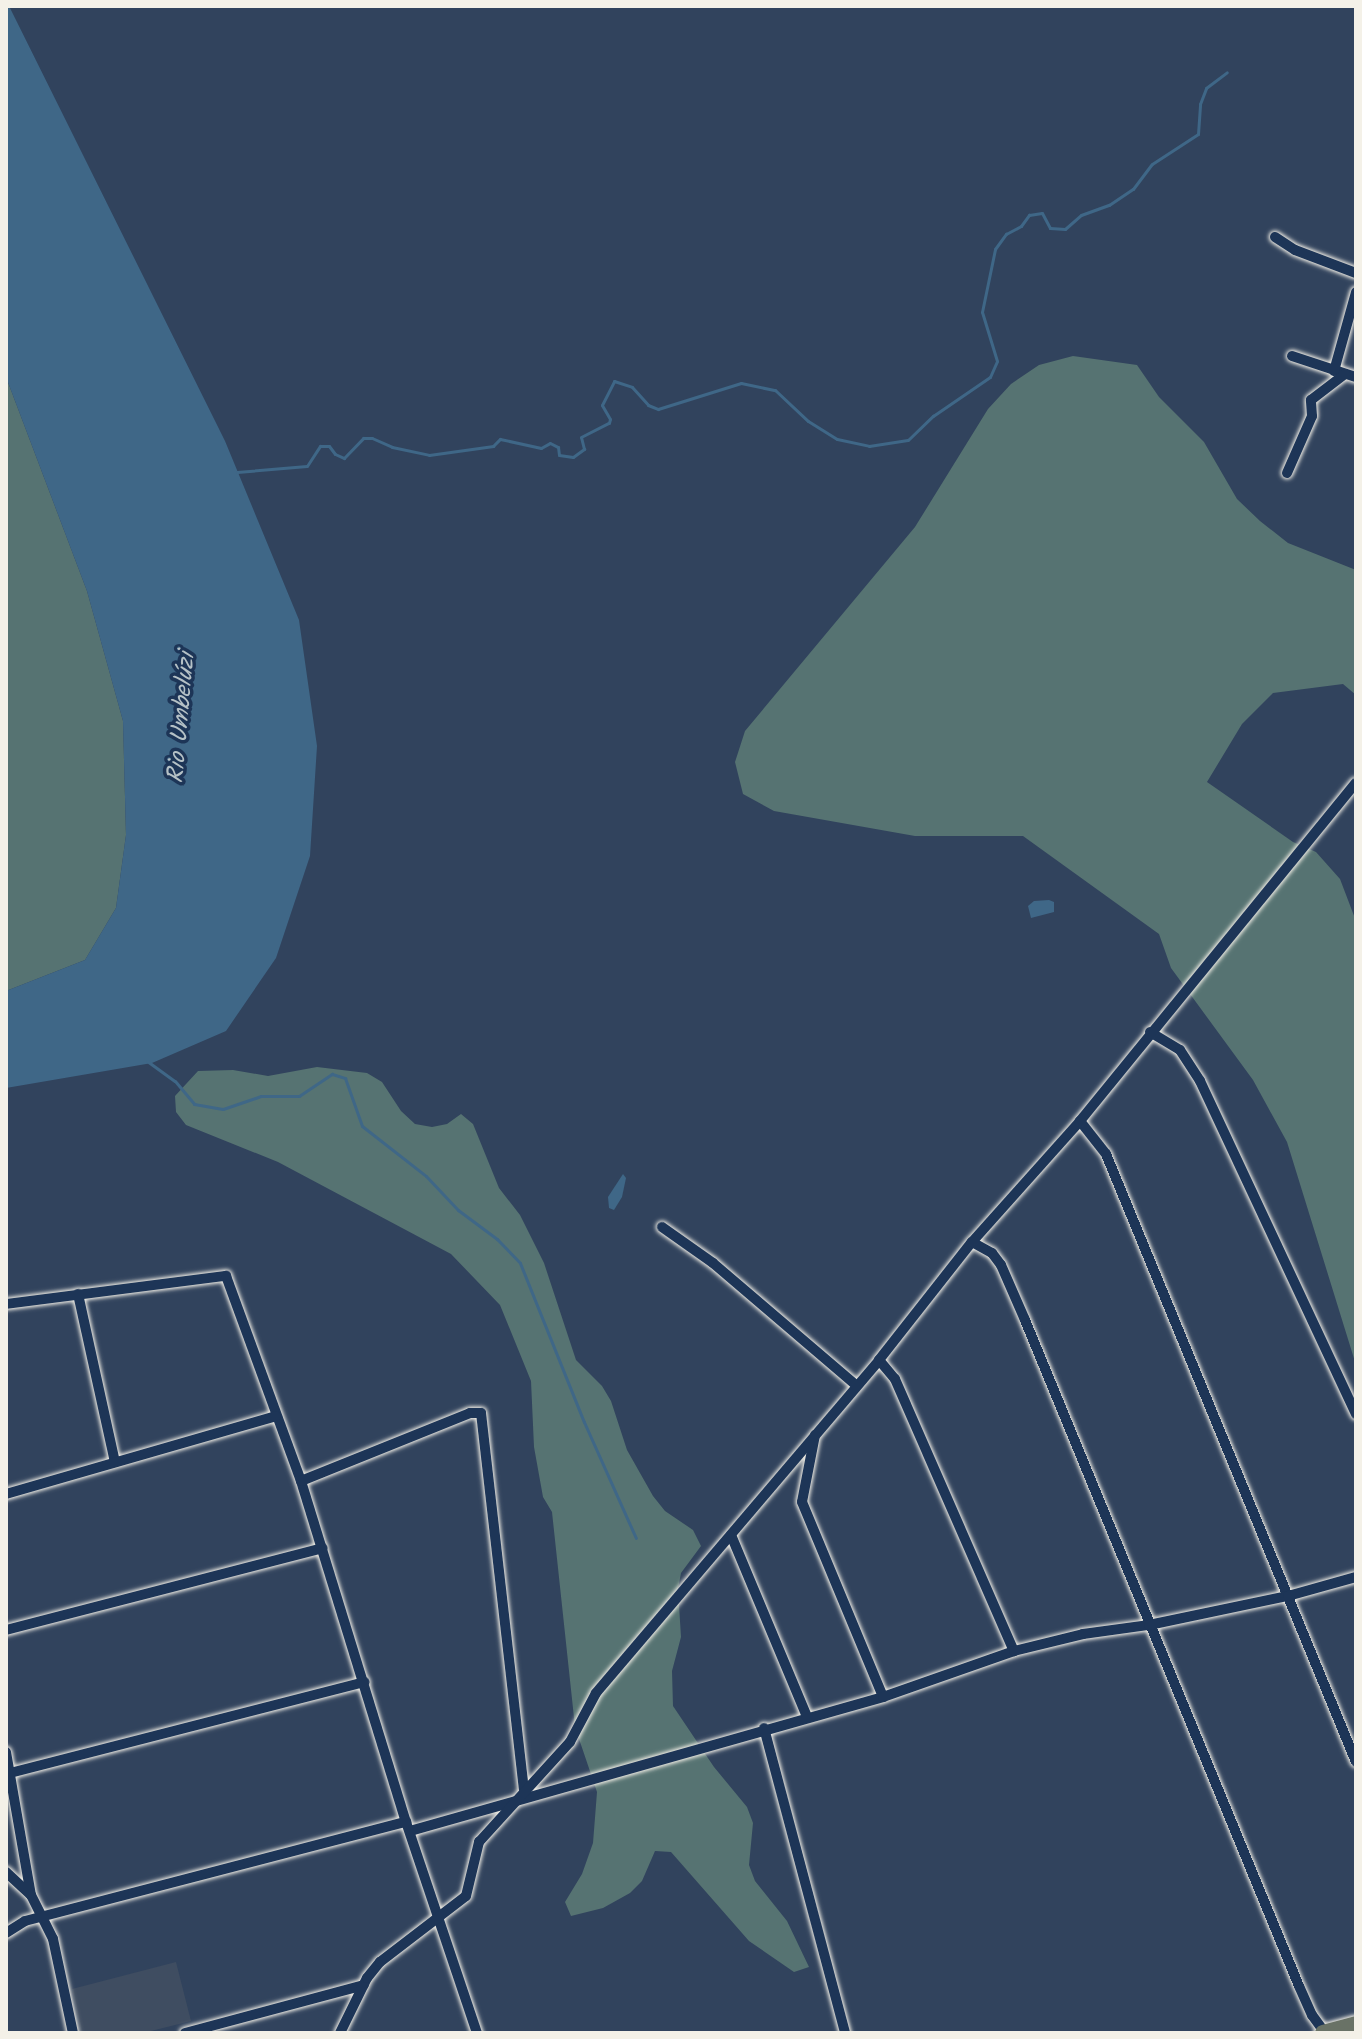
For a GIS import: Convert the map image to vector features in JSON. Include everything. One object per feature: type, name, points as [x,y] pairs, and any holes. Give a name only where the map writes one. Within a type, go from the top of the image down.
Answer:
[{"type":"main road","points":[[1324,2033],[1356,2024]]},
{"type":"street","points":[[1275,237],[1305,255],[1356,273]]},
{"type":"street","points":[[1287,473],[1312,416],[1311,400],[1345,374],[1356,292]]},
{"type":"street","points":[[1292,356],[1345,374]]},
{"type":"street","points":[[340,2033],[364,1985],[393,1950],[466,1896],[479,1842],[570,1742],[596,1693],[879,1360],[972,1242],[1080,1121],[1356,783]]},
{"type":"street","points":[[1150,1032],[1180,1050],[1200,1081],[1356,1414]]},
{"type":"street","points":[[1080,1121],[1106,1154],[1356,1762]]},
{"type":"street","points":[[662,1227],[713,1263],[857,1386]]},
{"type":"street","points":[[972,1242],[992,1253],[1001,1265],[1305,2001],[1324,2033]]},
{"type":"street","points":[[6,1304],[226,1276],[301,1481],[408,1827],[477,2033]]},
{"type":"street","points":[[78,1294],[115,1462]]},
{"type":"street","points":[[879,1360],[895,1379],[1014,1651]]},
{"type":"street","points":[[301,1481],[470,1413],[481,1413],[524,1790]]},
{"type":"street","points":[[6,1494],[276,1416]]},
{"type":"street","points":[[816,1433],[802,1502],[883,1697]]},
{"type":"street","points":[[731,1535],[807,1717]]},
{"type":"street","points":[[6,1630],[323,1548]]},
{"type":"street","points":[[6,1933],[39,1918],[512,1803],[764,1728],[883,1697],[1014,1651],[1083,1634],[1149,1625],[1288,1596],[1356,1577]]},
{"type":"street","points":[[10,1773],[364,1682]]},
{"type":"street","points":[[764,1728],[845,2033]]},
{"type":"street","points":[[6,1752],[31,1895],[39,1918],[53,1939],[73,2033]]},
{"type":"street","points":[[6,1872],[31,1895]]},
{"type":"street","points":[[185,2033],[364,1985]]},
{"type":"shaded area","points":[[176,1962],[191,2021],[143,2033],[81,2033],[72,1989]]},
{"type":"green space","points":[[1073,356],[1137,365],[1159,397],[1204,442],[1237,499],[1260,521],[1288,543],[1356,570],[1356,695],[1343,684],[1273,693],[1242,724],[1207,782],[1293,842],[1316,852],[1340,879],[1356,921],[1356,1365],[1287,1142],[1253,1080],[1171,968],[1159,934],[1023,836],[915,836],[774,811],[743,794],[735,762],[745,731],[915,527],[988,409],[1011,384],[1039,365]]},
{"type":"green space","points":[[6,377],[87,591],[123,721],[126,835],[116,908],[85,960],[6,991]]},
{"type":"green space","points":[[317,1067],[367,1073],[382,1082],[401,1111],[415,1124],[432,1127],[447,1124],[461,1114],[473,1124],[499,1188],[520,1215],[544,1263],[576,1360],[602,1386],[611,1401],[627,1450],[653,1496],[665,1511],[693,1530],[701,1546],[681,1573],[678,1589],[681,1637],[672,1671],[673,1706],[714,1767],[747,1807],[753,1823],[749,1865],[755,1881],[787,1921],[809,1967],[794,1972],[749,1941],[671,1852],[655,1851],[642,1881],[630,1893],[603,1908],[571,1916],[565,1902],[582,1874],[593,1843],[597,1792],[575,1727],[552,1512],[543,1497],[534,1447],[531,1381],[500,1305],[451,1254],[278,1162],[186,1125],[176,1112],[175,1096],[198,1071],[233,1070],[268,1076]]},
{"type":"water","name":"Rio Umbelúzi","points":[[6,6],[9,6],[225,441],[299,620],[317,746],[310,856],[276,958],[226,1031],[152,1063],[6,1088],[6,991],[85,960],[116,908],[126,835],[123,721],[87,591],[6,377]]},
{"type":"water","points":[[1034,901],[1054,902],[1054,912],[1031,918],[1028,906]]},
{"type":"water","points":[[623,1174],[626,1178],[622,1197],[614,1210],[609,1208],[608,1197]]},
{"type":"waterway","points":[[237,472],[307,466],[320,446],[329,446],[335,454],[344,458],[363,438],[429,455],[493,446],[500,439],[541,448],[550,443],[558,447],[559,455],[573,457],[584,449],[581,437],[609,423],[602,405],[614,381],[632,387],[648,405],[658,409],[741,383],[775,390],[808,421],[837,439],[869,446],[908,440],[933,416],[990,377],[997,361],[982,312],[995,249],[1006,234],[1021,226],[1029,215],[1042,213],[1050,228],[1065,229],[1081,215],[1109,205],[1133,189],[1152,164],[1198,134],[1200,104],[1206,88],[1227,72]]},
{"type":"waterway","points":[[147,1061],[175,1081],[194,1104],[223,1109],[261,1096],[299,1096],[332,1074],[345,1078],[362,1126],[426,1176],[458,1210],[497,1239],[520,1263],[584,1422],[636,1538]]}]
